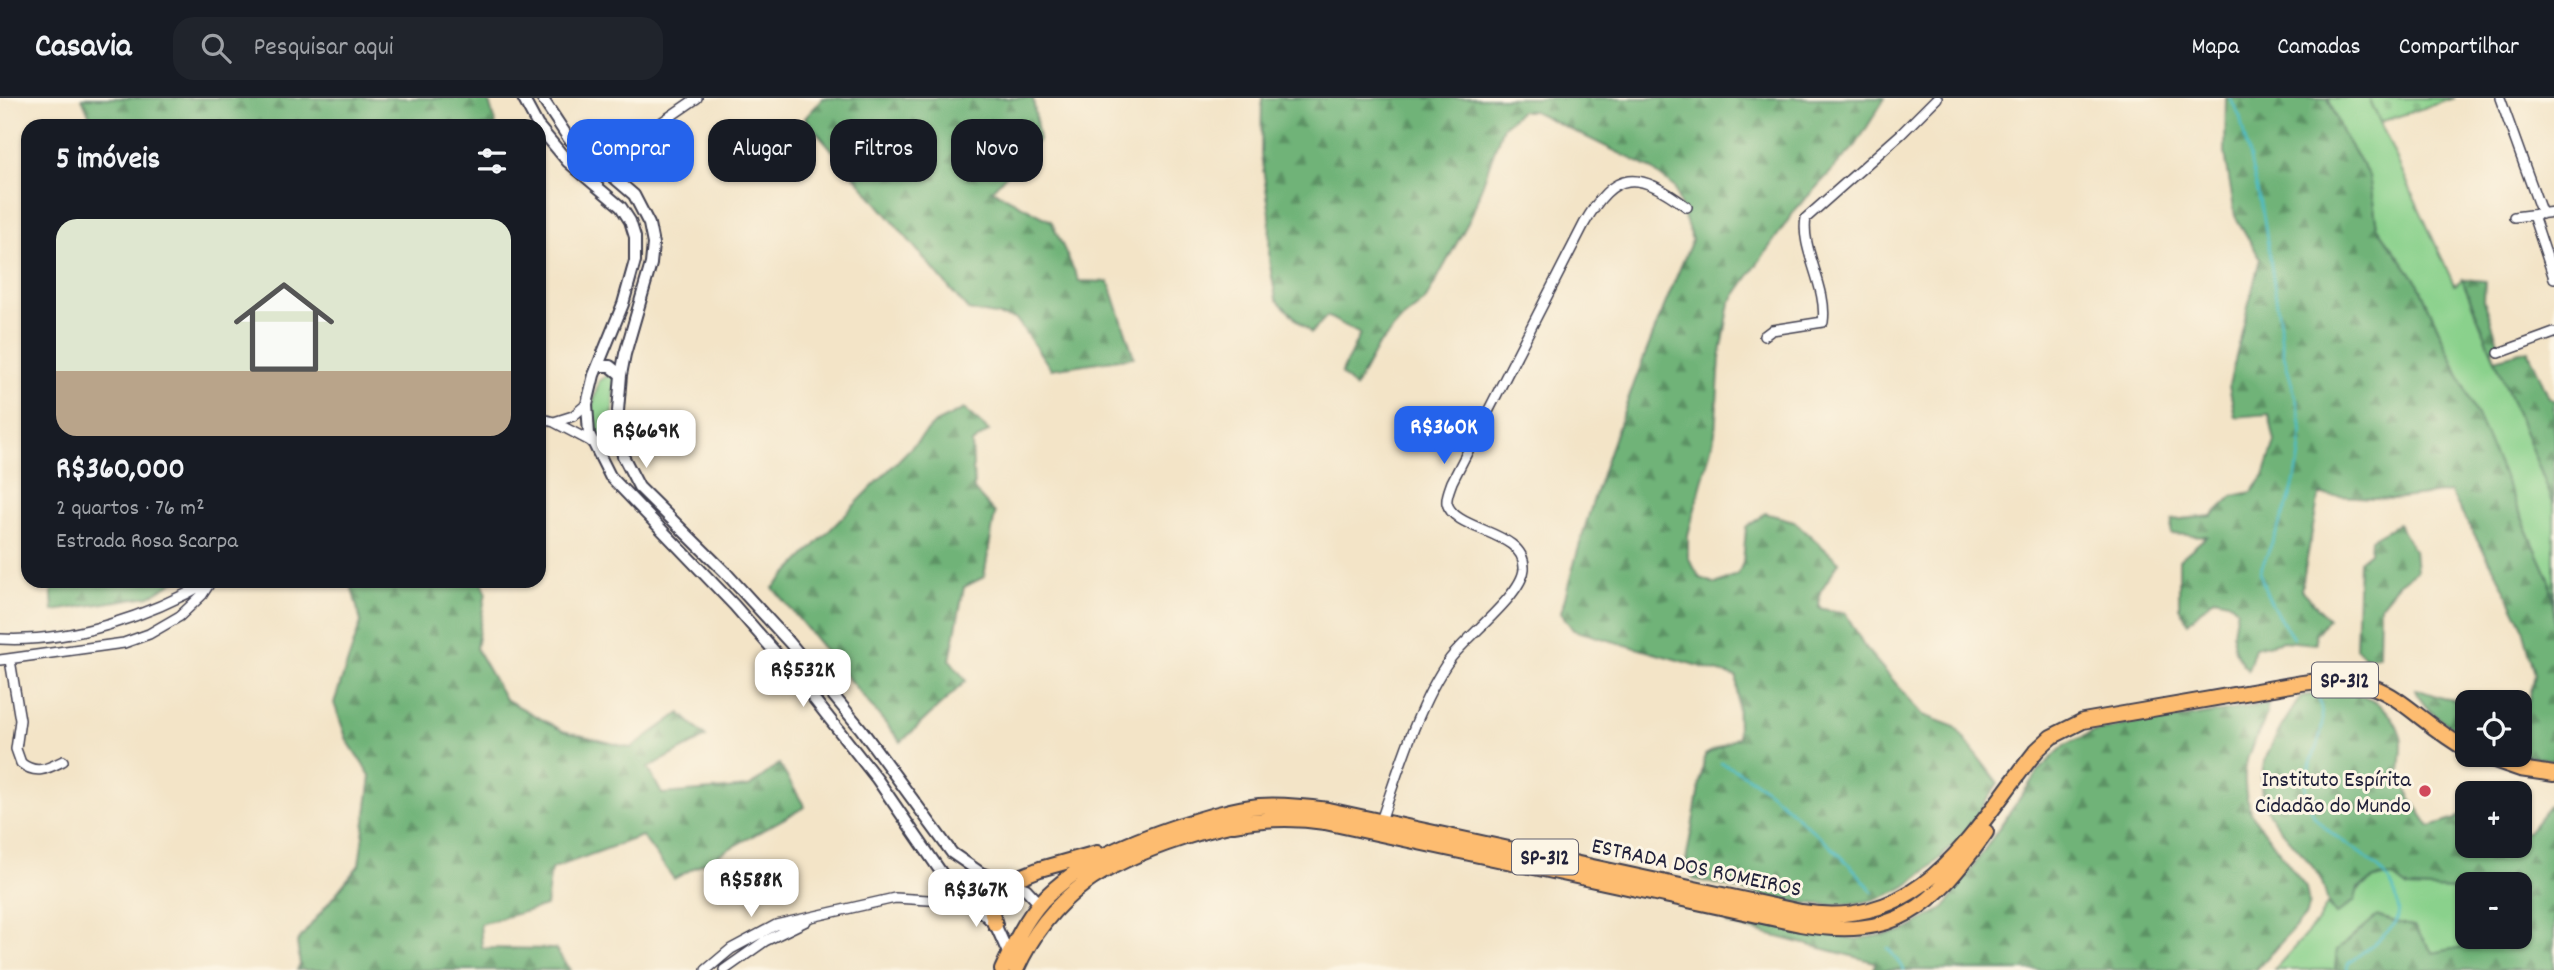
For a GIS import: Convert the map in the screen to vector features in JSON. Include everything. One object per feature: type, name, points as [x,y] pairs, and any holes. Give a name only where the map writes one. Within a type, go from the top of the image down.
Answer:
[{"type":"main road","name":"ESTRADA DOS ROMEIROS","points":[[1016,970],[1020,932],[1040,904],[1073,874],[1122,846],[1205,818],[1258,806],[1315,808],[1801,912],[1842,915],[1885,906],[1905,898],[1930,881],[1957,854],[2037,750],[2051,737],[2082,720],[2321,680],[2348,680],[2380,688],[2455,743]]},
{"type":"main road","points":[[2514,767],[2554,774]]},
{"type":"main road","name":"ESTRADA DOS ROMEIROS","points":[[1002,970],[1062,903],[1088,880],[1116,862],[1208,830],[1243,821],[1272,818],[1325,822],[1800,924],[1835,929],[1870,927],[1912,911],[1940,891],[1989,828],[2018,776]]},
{"type":"main road","points":[[958,892],[1005,883],[1040,869],[1122,846]]},
{"type":"main road","points":[[995,924],[989,906],[990,899],[1005,883]]},
{"type":"street","points":[[523,98],[535,119]]},
{"type":"street","points":[[542,98],[567,136]]},
{"type":"street","points":[[666,119],[697,98]]},
{"type":"street","points":[[1764,336],[1772,330],[1822,323],[1824,318],[1821,292],[1809,246],[1806,218],[1901,134],[1937,98]]},
{"type":"street","points":[[2500,98],[2538,214],[2554,278]]},
{"type":"street","points":[[546,135],[568,162],[621,207],[630,221],[635,237],[635,261],[626,293],[591,384],[587,424],[592,442],[617,485],[734,605],[804,686],[877,779],[945,878],[995,924],[1016,955]]},
{"type":"street","points":[[1381,821],[1416,727],[1441,674],[1450,659],[1512,593],[1524,569],[1521,554],[1513,545],[1470,523],[1450,508],[1447,503],[1452,482],[1584,223],[1601,195],[1610,187],[1631,180],[1672,196],[1687,207]]},
{"type":"street","points":[[618,182],[641,205],[653,244],[652,264],[621,375],[617,423],[628,468],[639,487],[724,572],[799,654],[887,762],[952,853],[981,873],[1026,889],[1040,904]]},
{"type":"street","points":[[2514,217],[2554,212]]},
{"type":"street","points":[[2499,353],[2554,332]]},
{"type":"street","points":[[598,366],[610,366],[621,375]]},
{"type":"street","points":[[554,422],[573,416],[587,404]]},
{"type":"street","points":[[546,420],[592,442],[607,446],[620,444]]},
{"type":"street","points":[[0,639],[67,634],[112,623],[167,604],[198,588]]},
{"type":"street","points":[[63,761],[34,771],[21,763],[16,749],[20,720],[5,660],[110,646],[137,639],[191,608],[206,588]]},
{"type":"street","points":[[706,970],[731,949],[760,931],[792,920],[895,898],[945,901],[958,892]]},
{"type":"street","points":[[729,969],[765,941],[818,915]]},
{"type":"green space","points":[[82,98],[488,98],[494,119],[91,119]]},
{"type":"green space","points":[[823,98],[1033,98],[1036,119],[951,119],[951,182],[1000,182],[992,190],[1051,221],[1079,281],[1109,282],[1134,357],[1051,369],[1016,319],[968,310],[859,182],[937,182],[937,119],[830,119],[830,147],[816,131],[816,119],[805,118]]},
{"type":"green space","points":[[1262,98],[1885,98],[1856,145],[1796,209],[1730,303],[1720,359],[1715,433],[1688,535],[1688,557],[1700,578],[1716,584],[1738,574],[1743,563],[1746,528],[1765,513],[1794,521],[1839,562],[1820,592],[1819,608],[1846,614],[1866,649],[1923,715],[1955,727],[1998,783],[1974,820],[1947,852],[1926,871],[1906,886],[1881,897],[1828,905],[1773,898],[1693,879],[1686,861],[1705,755],[1738,737],[1737,677],[1573,630],[1561,613],[1619,424],[1692,240],[1674,187],[1650,168],[1533,111],[1521,111],[1503,126],[1471,217],[1425,301],[1402,319],[1377,347],[1355,388],[1341,374],[1360,334],[1327,316],[1311,333],[1276,299],[1269,260],[1270,214],[1261,155]]},
{"type":"green space","points":[[2226,98],[2328,98],[2342,133],[2369,176],[2377,226],[2418,283],[2550,581],[2554,611],[2554,760],[2532,757],[2531,690],[2535,674],[2522,625],[2497,574],[2450,492],[2393,499],[2319,495],[2301,590],[2328,619],[2315,635],[2316,644],[2283,641],[2255,648],[2248,670],[2234,648],[2237,609],[2228,601],[2214,598],[2188,623],[2179,607],[2179,560],[2207,536],[2171,534],[2172,520],[2212,516],[2233,496],[2252,492],[2264,476],[2275,442],[2269,414],[2235,417],[2229,385],[2260,258],[2235,216],[2225,153]]},
{"type":"green space","points":[[2328,98],[2369,98],[2454,285],[2462,279],[2554,504],[2554,611],[2550,581],[2418,283],[2377,226],[2369,176],[2342,133]]},
{"type":"green space","points":[[2369,98],[2455,98],[2380,122]]},
{"type":"green space","points":[[2462,279],[2485,281],[2484,300],[2499,344],[2492,350],[2495,359],[2528,350],[2549,397],[2554,400],[2554,504]]},
{"type":"green space","points":[[609,375],[614,378],[612,436],[606,440],[594,434],[592,407],[599,381]]},
{"type":"green space","points":[[964,409],[989,431],[972,443],[974,490],[995,513],[984,577],[964,587],[950,660],[966,681],[901,742],[773,588],[935,423]]},
{"type":"green space","points":[[2398,524],[2414,550],[2416,571],[2398,584],[2380,606],[2379,655],[2365,657],[2356,648],[2359,561],[2370,552],[2371,539]]},
{"type":"green space","points":[[51,588],[163,588],[150,596],[53,611]]},
{"type":"green space","points":[[352,588],[485,588],[476,648],[505,699],[563,731],[631,748],[680,713],[706,737],[648,768],[662,794],[749,787],[779,764],[805,807],[674,879],[642,836],[551,869],[546,906],[480,924],[482,948],[555,949],[570,970],[297,970],[300,965],[297,942],[359,865],[371,777],[347,740],[334,703],[361,622]]},
{"type":"green space","points":[[2416,689],[2455,700],[2455,728],[2430,710]]},
{"type":"green space","points":[[2349,693],[2368,699],[2385,709],[2401,736],[2400,770],[2404,786],[2411,798],[2430,827],[2455,819],[2455,858],[2532,858],[2532,827],[2550,805],[2554,805],[2554,970],[2335,970],[2337,950],[2377,916],[2414,927],[2433,953],[2455,949],[2532,949],[2532,872],[2455,872],[2455,890],[2408,888],[2392,876],[2379,877],[2358,888],[2355,900],[2336,915],[2327,900],[2319,876],[2272,818],[2264,802],[2261,786],[2267,754],[2301,696]]},
{"type":"green space","points":[[2268,704],[2263,723],[2247,758],[2247,798],[2251,813],[2306,888],[2309,904],[2307,914],[2256,970],[1874,970],[1875,962],[1727,924],[1730,915],[1856,939],[1903,932],[1945,907],[2039,770],[2065,745],[2093,732],[2161,718],[2177,719]]},
{"type":"green space","points":[[2392,876],[2408,888],[2455,890],[2455,949],[2433,953],[2414,927],[2337,950],[2335,970],[2274,970],[2318,921],[2327,904],[2336,915],[2354,894],[2382,877]]},
{"type":"waterway","points":[[2230,98],[2240,117],[2264,219],[2283,350],[2301,425],[2295,481],[2260,571],[2269,598],[2293,638]]},
{"type":"waterway","points":[[2318,695],[2322,727],[2307,778],[2306,794],[2309,803],[2314,816],[2326,829],[2377,866],[2387,877],[2398,906],[2395,924],[2348,964],[2347,970]]},
{"type":"waterway","points":[[1721,763],[1746,776],[1780,801],[1844,860],[1873,892]]},
{"type":"waterway","points":[[1888,948],[1904,970]]},
{"type":"place","name":"Instituto Espírita Cidadão do Mundo","points":[[2425,791]]}]
